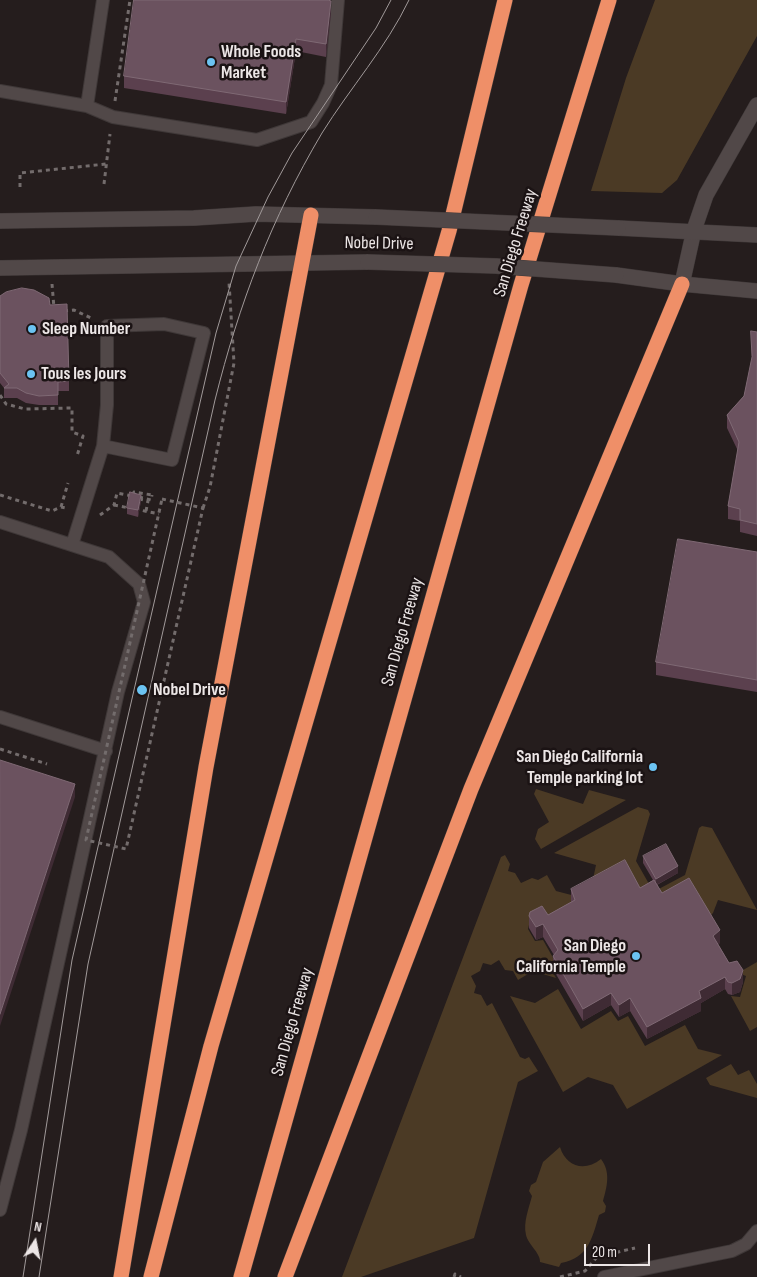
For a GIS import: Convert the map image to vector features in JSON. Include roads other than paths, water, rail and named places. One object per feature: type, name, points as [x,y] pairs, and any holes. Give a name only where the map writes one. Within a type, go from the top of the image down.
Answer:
[{"type":"highway","points":[[151,1277],[210,1046],[449,231],[504,0]]},
{"type":"highway","name":"San Diego Freeway","points":[[241,1277],[518,295],[609,0]]},
{"type":"highway","points":[[121,1277],[206,767],[311,215]]},
{"type":"highway","points":[[286,1277],[472,789],[682,284]]},
{"type":"main road","points":[[682,284],[694,230],[706,195],[757,105]]},
{"type":"main road","name":"Nobel Drive","points":[[0,221],[185,218],[256,214],[311,215],[694,230],[757,235]]},
{"type":"main road","name":"Nobel Drive","points":[[0,268],[368,262],[496,266],[616,274],[682,284],[757,291]]},
{"type":"lane","points":[[87,106],[103,0]]},
{"type":"lane","points":[[0,91],[87,106],[113,117],[257,140],[311,122],[323,103],[331,85],[338,0]]},
{"type":"lane","points":[[72,545],[103,446],[107,405],[107,326],[164,324],[204,334],[172,460],[103,446]]},
{"type":"lane","points":[[0,522],[108,557],[126,570],[140,584],[144,602],[118,692],[19,1139],[0,1210]]},
{"type":"lane","points":[[0,717],[106,751]]},
{"type":"lane","points":[[604,1277],[732,1251],[746,1244],[757,1231]]},
{"type":"tram line","points":[[23,1277],[72,960],[216,333],[236,266],[268,197],[292,153],[376,28],[391,0]]},
{"type":"tram line","points":[[39,1277],[88,964],[224,364],[258,263],[287,198],[322,133],[390,35],[409,0]]},
{"type":"place","name":"Whole Foods Market","points":[[211,62]]},
{"type":"place","name":"Sleep Number","points":[[32,329]]},
{"type":"place","name":"Tous les Jours","points":[[31,374]]},
{"type":"place","name":"Nobel Drive","points":[[142,690]]},
{"type":"place","name":"San Diego California Temple parking lot","points":[[653,767]]},
{"type":"place","name":"San Diego California Temple","points":[[636,956]]}]
